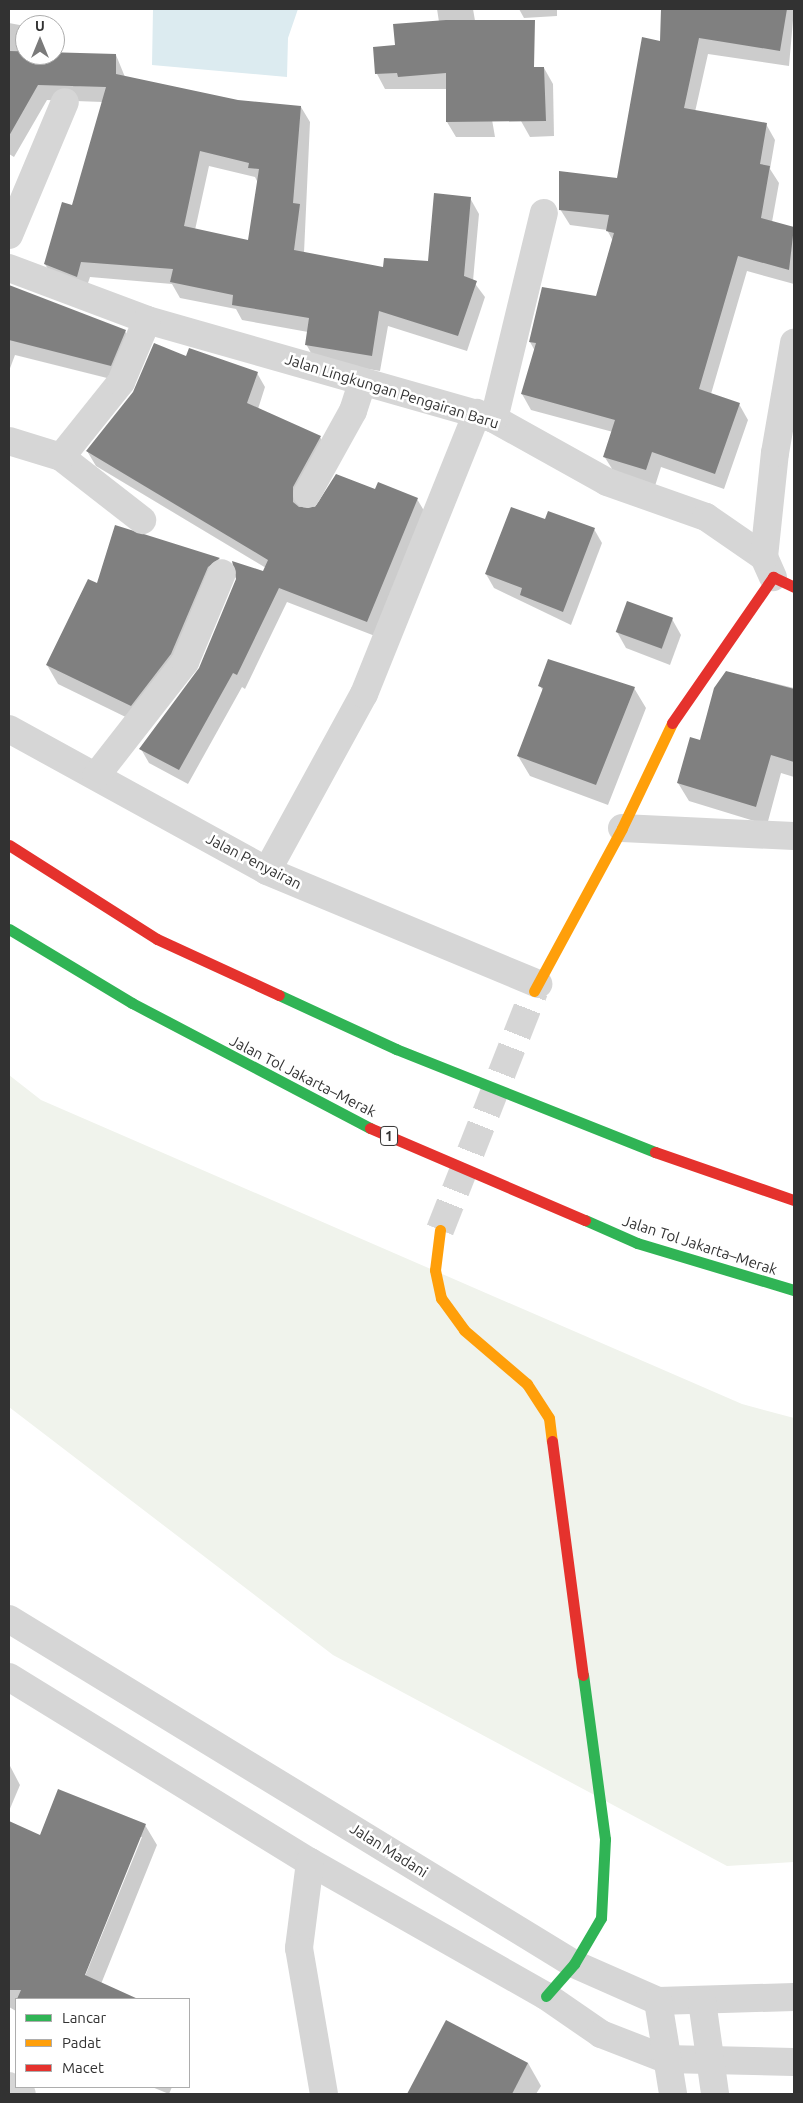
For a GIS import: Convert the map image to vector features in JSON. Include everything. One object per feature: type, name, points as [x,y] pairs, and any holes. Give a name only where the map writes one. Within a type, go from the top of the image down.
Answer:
[{"type":"main road","points":[[536,987],[622,828],[675,716],[777,574]]},
{"type":"main road","points":[[9,845],[157,940],[387,1045],[684,1164],[794,1200]]},
{"type":"main road","name":"Jalan Tol Jakarta–Merak","points":[[9,929],[132,1004],[354,1121],[637,1243],[794,1290]]},
{"type":"main road","points":[[440,1230],[435,1270],[441,1298],[464,1330],[527,1384],[549,1418],[605,1839],[601,1918],[574,1964],[546,1996]]},
{"type":"street","points":[[9,235],[65,102]]},
{"type":"street","points":[[267,871],[364,694],[485,416],[544,213]]},
{"type":"street","name":"Jalan Lingkungan Pengairan Baru","points":[[9,268],[147,320],[362,384],[485,416],[608,482],[706,517],[777,574]]},
{"type":"street","points":[[61,457],[121,382],[147,320]]},
{"type":"street","points":[[777,574],[775,453],[794,343]]},
{"type":"street","points":[[308,494],[353,411],[362,384]]},
{"type":"street","points":[[9,441],[61,457],[142,520]]},
{"type":"street","points":[[96,776],[185,662],[222,573]]},
{"type":"street","name":"Jalan Penyairan","points":[[9,729],[267,871],[536,987]]},
{"type":"street","points":[[622,828],[794,836]]},
{"type":"street","name":"Jalan Madani","points":[[9,1619],[574,1964],[658,2001],[794,1997]]},
{"type":"street","points":[[9,1678],[310,1862],[546,1996],[601,2034],[666,2059],[794,2062]]},
{"type":"street","points":[[310,1862],[299,1948],[324,2094]]},
{"type":"street","points":[[658,2001],[673,2094]]},
{"type":"street","points":[[702,2001],[707,2061],[715,2094]]},
{"type":"street","points":[[9,2086],[22,2094]]},
{"type":"shaded area","points":[[153,9],[298,9],[288,38],[287,77],[152,65]]},
{"type":"shaded area","points":[[9,1075],[41,1100],[742,1404],[794,1418],[794,1862],[727,1866],[333,1655],[9,1407]]},
{"type":"building","points":[[661,9],[787,9],[780,51],[699,38],[684,108],[767,123],[760,164],[770,166],[761,218],[794,227],[789,270],[738,256],[699,389],[740,403],[715,474],[652,452],[646,470],[603,457],[615,420],[521,394],[536,343],[529,342],[542,287],[596,296],[614,233],[606,231],[609,215],[559,210],[559,171],[617,178],[642,37],[660,41]]},
{"type":"building","points":[[446,20],[535,20],[534,67],[544,67],[546,121],[446,122],[446,73],[398,77],[397,73],[375,74],[373,47],[395,45],[393,24]]},
{"type":"building","points":[[9,51],[15,51],[15,65],[65,65],[65,53],[116,54],[116,74],[238,100],[301,106],[293,203],[300,204],[294,250],[383,267],[384,258],[428,261],[434,193],[471,197],[464,276],[477,281],[458,336],[379,311],[372,356],[305,345],[309,318],[232,305],[233,295],[170,282],[173,269],[81,262],[77,277],[44,264],[62,202],[72,205],[106,87],[38,85],[9,136]],"holes":[[[200,151],[249,163],[248,168],[259,169],[248,240],[184,226]]]},
{"type":"building","points":[[9,285],[126,330],[111,366],[9,340]]},
{"type":"building","points":[[154,343],[186,356],[189,348],[258,372],[247,403],[321,436],[293,487],[293,502],[299,507],[315,507],[336,474],[375,489],[378,482],[418,498],[367,622],[279,588],[237,675],[233,673],[179,770],[139,749],[199,668],[236,579],[232,561],[263,571],[268,560],[86,451],[133,392]]},
{"type":"building","points":[[511,507],[545,519],[548,511],[595,528],[563,612],[520,595],[522,588],[485,574]]},
{"type":"building","points":[[115,525],[220,558],[208,567],[171,654],[131,706],[46,665],[88,579],[97,583]]},
{"type":"building","points":[[627,601],[673,618],[662,649],[616,632]]},
{"type":"building","points":[[548,659],[635,687],[596,785],[517,756],[543,688],[538,686]]},
{"type":"building","points":[[726,671],[794,689],[794,762],[771,755],[756,807],[677,783],[690,737],[700,740],[714,688]]},
{"type":"building","points":[[58,1789],[146,1824],[85,1975],[136,1998],[17,1998],[21,1990],[9,1990],[9,1821],[40,1835]]},
{"type":"building","points":[[446,2020],[528,2063],[512,2094],[407,2094]]},
{"type":"tunnel","points":[[440,1230],[534,991]]},
{"type":"traffic: fast","points":[[9,929],[132,1003],[370,1128]]},
{"type":"traffic: fast","points":[[279,995],[396,1049],[655,1152]]},
{"type":"traffic: fast","points":[[585,1220],[637,1243],[794,1290]]},
{"type":"traffic: fast","points":[[546,1996],[574,1964],[601,1918],[605,1839],[583,1675]]},
{"type":"traffic: slow","points":[[534,991],[622,828],[672,723]]},
{"type":"traffic: slow","points":[[440,1230],[435,1270],[441,1298],[464,1330],[527,1384],[549,1418],[552,1441]]},
{"type":"traffic: jam","points":[[672,723],[773,577],[794,587]]},
{"type":"traffic: jam","points":[[9,845],[157,939],[279,995]]},
{"type":"traffic: jam","points":[[370,1128],[585,1220]]},
{"type":"traffic: jam","points":[[655,1152],[794,1200]]},
{"type":"traffic: jam","points":[[552,1441],[583,1675]]}]
